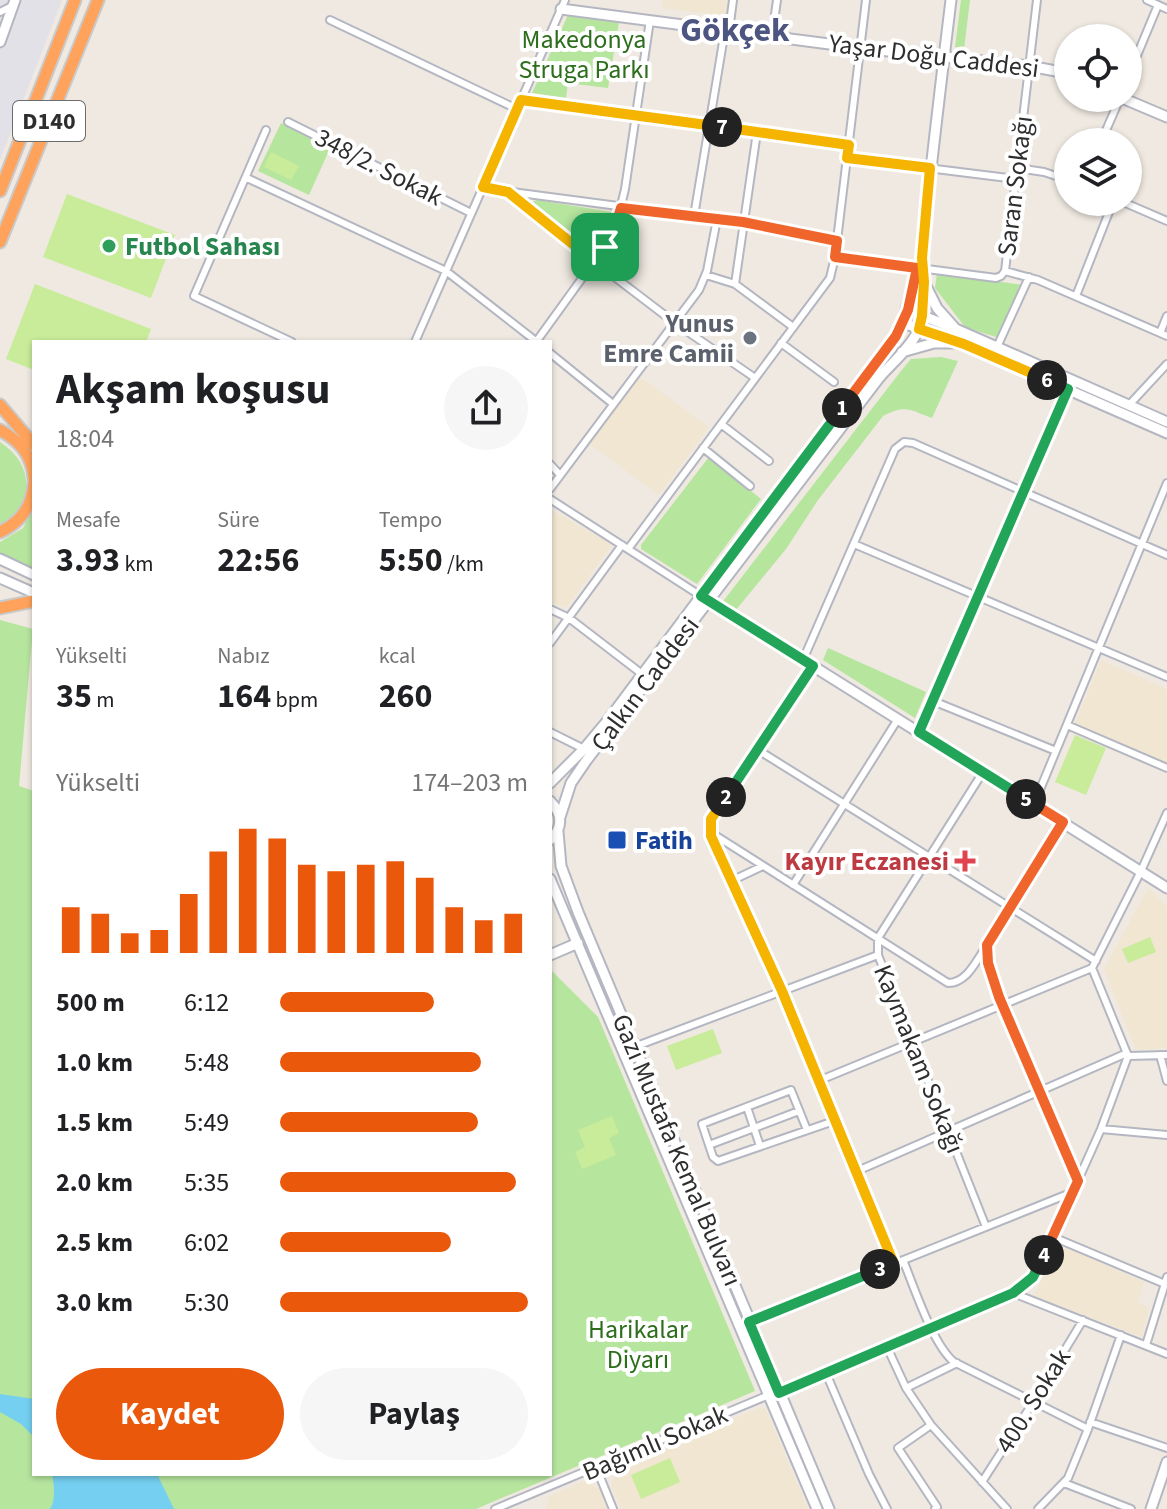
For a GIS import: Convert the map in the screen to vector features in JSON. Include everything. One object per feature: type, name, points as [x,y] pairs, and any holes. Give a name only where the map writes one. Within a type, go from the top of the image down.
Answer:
[{"type":"highway","name":"D140","points":[[0,191],[75,0]]},
{"type":"highway","name":"D140","points":[[0,242],[98,0]]},
{"type":"highway","points":[[0,405],[32,443]]},
{"type":"highway","points":[[0,430],[15,438],[27,452],[32,465]]},
{"type":"highway","points":[[0,532],[11,527],[28,509],[32,499]]},
{"type":"highway","points":[[0,608],[32,601]]},
{"type":"main road","name":"Çalkın Caddesi","points":[[558,832],[571,783],[903,323],[921,265],[951,0]]},
{"type":"main road","points":[[0,42],[14,3]]},
{"type":"main road","name":"Yaşar Doğu Caddesi","points":[[563,4],[650,20],[1054,71]]},
{"type":"main road","points":[[1142,107],[1167,117]]},
{"type":"main road","name":"Çalkın Caddesi","points":[[552,781],[584,749],[919,329],[924,282],[921,265]]},
{"type":"main road","points":[[924,282],[937,308],[956,329]]},
{"type":"main road","points":[[908,310],[1167,422]]},
{"type":"main road","points":[[903,323],[964,344],[1167,433]]},
{"type":"main road","points":[[902,352],[934,343],[964,344]]},
{"type":"main road","points":[[0,559],[32,574]]},
{"type":"main road","points":[[0,578],[32,592]]},
{"type":"main road","points":[[705,598],[1167,888]]},
{"type":"main road","points":[[552,804],[560,817]]},
{"type":"main road","points":[[552,838],[558,832]]},
{"type":"main road","name":"Gazi Mustafa Kemal Bulvarı","points":[[558,832],[561,866],[749,1322],[817,1509]]},
{"type":"main road","name":"Gazi Mustafa Kemal Bulvarı","points":[[552,884],[774,1394],[829,1509]]},
{"type":"main road","points":[[552,954],[578,943]]},
{"type":"main road","points":[[1151,1509],[1167,1462]]},
{"type":"street","points":[[694,216],[733,0]]},
{"type":"street","points":[[772,36],[777,0]]},
{"type":"street","points":[[552,640],[828,282],[835,257],[866,0]]},
{"type":"street","name":"Saran Sokağı","points":[[1003,273],[1037,0]]},
{"type":"street","points":[[1147,0],[1167,9]]},
{"type":"street","points":[[0,12],[14,3]]},
{"type":"street","points":[[416,340],[563,4]]},
{"type":"street","points":[[1142,43],[1158,5]]},
{"type":"street","points":[[330,20],[517,109]]},
{"type":"street","points":[[537,340],[609,240],[621,208],[650,20]]},
{"type":"street","points":[[521,100],[849,145]]},
{"type":"street","name":"348/2. Sokak","points":[[288,122],[471,213]]},
{"type":"street","points":[[266,130],[194,296],[288,340]]},
{"type":"street","points":[[735,284],[757,132]]},
{"type":"street","points":[[847,158],[1016,179]]},
{"type":"street","points":[[1017,168],[1054,175]]},
{"type":"street","points":[[247,178],[446,271],[533,340]]},
{"type":"street","points":[[483,187],[621,208],[743,222],[837,241]]},
{"type":"street","points":[[508,192],[675,323],[755,378]]},
{"type":"street","points":[[1142,210],[1167,221]]},
{"type":"street","points":[[1076,296],[1107,216]]},
{"type":"street","points":[[552,486],[699,290],[706,275],[717,219]]},
{"type":"street","points":[[835,257],[921,265],[996,278],[1003,273],[1029,277],[1164,334],[1167,316]]},
{"type":"street","points":[[706,275],[735,284],[793,327]]},
{"type":"street","name":"Saran Sokağı","points":[[997,347],[1029,277]]},
{"type":"street","points":[[781,343],[834,382]]},
{"type":"street","points":[[552,355],[613,404]]},
{"type":"street","points":[[1129,405],[1167,364]]},
{"type":"street","points":[[919,732],[1068,389]]},
{"type":"street","points":[[721,424],[769,461]]},
{"type":"street","points":[[803,660],[895,449],[904,442],[913,443],[1167,555]]},
{"type":"street","points":[[703,448],[750,486]]},
{"type":"street","points":[[552,466],[560,475]]},
{"type":"street","points":[[1034,804],[1167,483]]},
{"type":"street","points":[[552,500],[705,598]]},
{"type":"street","points":[[854,544],[1167,677]]},
{"type":"street","points":[[552,610],[569,618],[642,674]]},
{"type":"street","points":[[813,666],[711,819],[710,832],[782,991],[894,1264]]},
{"type":"street","points":[[933,701],[1056,751]]},
{"type":"street","points":[[793,885],[898,719]]},
{"type":"street","points":[[1067,725],[1167,768]]},
{"type":"street","points":[[552,733],[584,749]]},
{"type":"street","points":[[758,750],[1094,964],[1128,1054],[1101,1129],[1053,1237],[1033,1277],[1013,1293]]},
{"type":"street","name":"Kaymakam Sokağı","points":[[983,772],[878,938],[878,955],[986,1227]]},
{"type":"street","points":[[818,1081],[1094,964],[1167,813]]},
{"type":"street","points":[[710,832],[951,983],[965,976],[987,945],[1063,822]]},
{"type":"street","points":[[731,881],[763,866]]},
{"type":"street","points":[[987,945],[989,967],[1002,1005],[1078,1181]]},
{"type":"street","points":[[634,1047],[878,955]]},
{"type":"street","points":[[855,1172],[1128,1054],[1164,1055],[1167,1081]]},
{"type":"street","points":[[807,1130],[791,1090],[702,1124],[713,1157],[718,1161],[834,1121]]},
{"type":"street","points":[[747,1107],[760,1146]]},
{"type":"street","points":[[709,1145],[799,1111]]},
{"type":"street","points":[[1101,1129],[1167,1135]]},
{"type":"street","points":[[749,1322],[1073,1192]]},
{"type":"street","points":[[1053,1237],[1166,1285],[1146,1345]]},
{"type":"street","points":[[903,1260],[931,1328],[946,1354],[957,1363],[1089,1426],[1167,1448]]},
{"type":"street","points":[[1013,1293],[1167,1354]]},
{"type":"street","name":"Bağımlı Sokak","points":[[495,1509],[1013,1293]]},
{"type":"street","name":"400. Sokak","points":[[982,1482],[1083,1320]]},
{"type":"street","points":[[1038,1509],[1064,1483],[1089,1426],[1121,1335]]},
{"type":"street","points":[[887,1347],[906,1388],[931,1425],[1007,1509]]},
{"type":"street","points":[[906,1388],[957,1363]]},
{"type":"street","points":[[826,1373],[887,1509]]},
{"type":"street","points":[[931,1425],[898,1448],[937,1507],[935,1509]]},
{"type":"street","points":[[596,1467],[613,1509]]},
{"type":"street","points":[[1064,1483],[1131,1509]]},
{"type":"shaded area","points":[[0,0],[62,0],[0,160]]},
{"type":"shaded area","points":[[663,0],[730,0],[728,16],[662,8]]},
{"type":"shaded area","points":[[639,376],[709,427],[659,495],[590,444]]},
{"type":"shaded area","points":[[552,510],[612,545],[566,608],[552,603]]},
{"type":"shaded area","points":[[1101,660],[1167,689],[1167,765],[1075,724]]},
{"type":"shaded area","points":[[1148,888],[1167,906],[1167,1048],[1136,1050],[1104,969]]},
{"type":"shaded area","points":[[1057,1243],[1144,1282],[1138,1302],[1149,1308],[1142,1337],[1034,1296]]},
{"type":"shaded area","points":[[765,1408],[808,1509],[621,1509],[611,1485],[618,1467]]},
{"type":"shaded area","points":[[584,1481],[600,1489],[607,1509],[546,1509],[548,1497]]},
{"type":"green space","points":[[961,0],[970,0],[964,49],[955,47]]},
{"type":"green space","name":"Makedonya Struga Parkı","points":[[568,15],[619,22],[608,88],[568,83],[566,98],[532,93]]},
{"type":"green space","points":[[281,123],[331,146],[309,195],[258,171]]},
{"type":"green space","points":[[271,152],[299,166],[291,180],[264,167]]},
{"type":"green space","name":"Futbol Sahası","points":[[67,194],[175,235],[151,298],[43,257]]},
{"type":"green space","points":[[537,200],[612,212],[611,221],[593,250],[532,202]]},
{"type":"green space","points":[[937,273],[1023,285],[999,338],[965,327],[935,288]]},
{"type":"green space","name":"Futbol Sahası","points":[[35,284],[151,329],[147,340],[32,340],[32,369],[6,359]]},
{"type":"green space","points":[[941,357],[958,361],[932,418],[903,409],[883,416],[818,500],[786,549],[735,611],[721,604],[911,359]]},
{"type":"green space","points":[[0,442],[20,462],[26,485],[19,509],[0,529]]},
{"type":"green space","points":[[709,457],[761,499],[697,584],[641,549],[641,545]]},
{"type":"green space","points":[[32,510],[32,571],[0,556],[0,542],[23,528]]},
{"type":"green space","name":"Harikalar Diyarı","points":[[0,620],[32,629],[19,786],[32,790],[32,1476],[552,1476],[552,971],[598,1017],[755,1391],[476,1509],[0,1509]]},
{"type":"green space","points":[[828,648],[926,692],[915,718],[823,660]]},
{"type":"green space","points":[[1075,735],[1106,748],[1086,795],[1055,782]]},
{"type":"green space","points":[[1150,937],[1156,952],[1128,963],[1122,949]]},
{"type":"green space","points":[[713,1029],[722,1053],[676,1070],[667,1046]]},
{"type":"green space","points":[[612,1116],[619,1133],[609,1138],[616,1155],[582,1169],[575,1152],[585,1147],[578,1130]]},
{"type":"green space","points":[[670,1458],[680,1482],[641,1499],[631,1475]]},
{"type":"water","points":[[0,1394],[32,1399],[32,1435],[21,1424],[0,1412]]},
{"type":"water","points":[[52,1476],[158,1476],[174,1509],[50,1509],[54,1487]]},
{"type":"place","name":"Futbol Sahası","points":[[109,246]]},
{"type":"place","name":"Yunus Emre Camii","points":[[750,338]]},
{"type":"place","name":"Fatih","points":[[617,840]]},
{"type":"place","name":"Kayır Eczanesi","points":[[965,861]]},
{"type":"district","name":"Gökçek","points":[[735,30]]},
{"type":"route","points":[[521,100],[849,145],[847,158],[930,168],[919,329],[964,344],[1068,389],[919,732],[1063,822],[987,945],[987,957],[999,997],[1078,1181],[1037,1272],[1024,1286],[779,1393],[749,1322],[894,1264],[782,991],[710,832],[713,817],[813,666],[701,596],[896,336],[908,310],[917,268],[835,257],[837,241],[743,222],[621,208],[605,247],[595,262],[508,192],[483,187],[521,100]]}]
